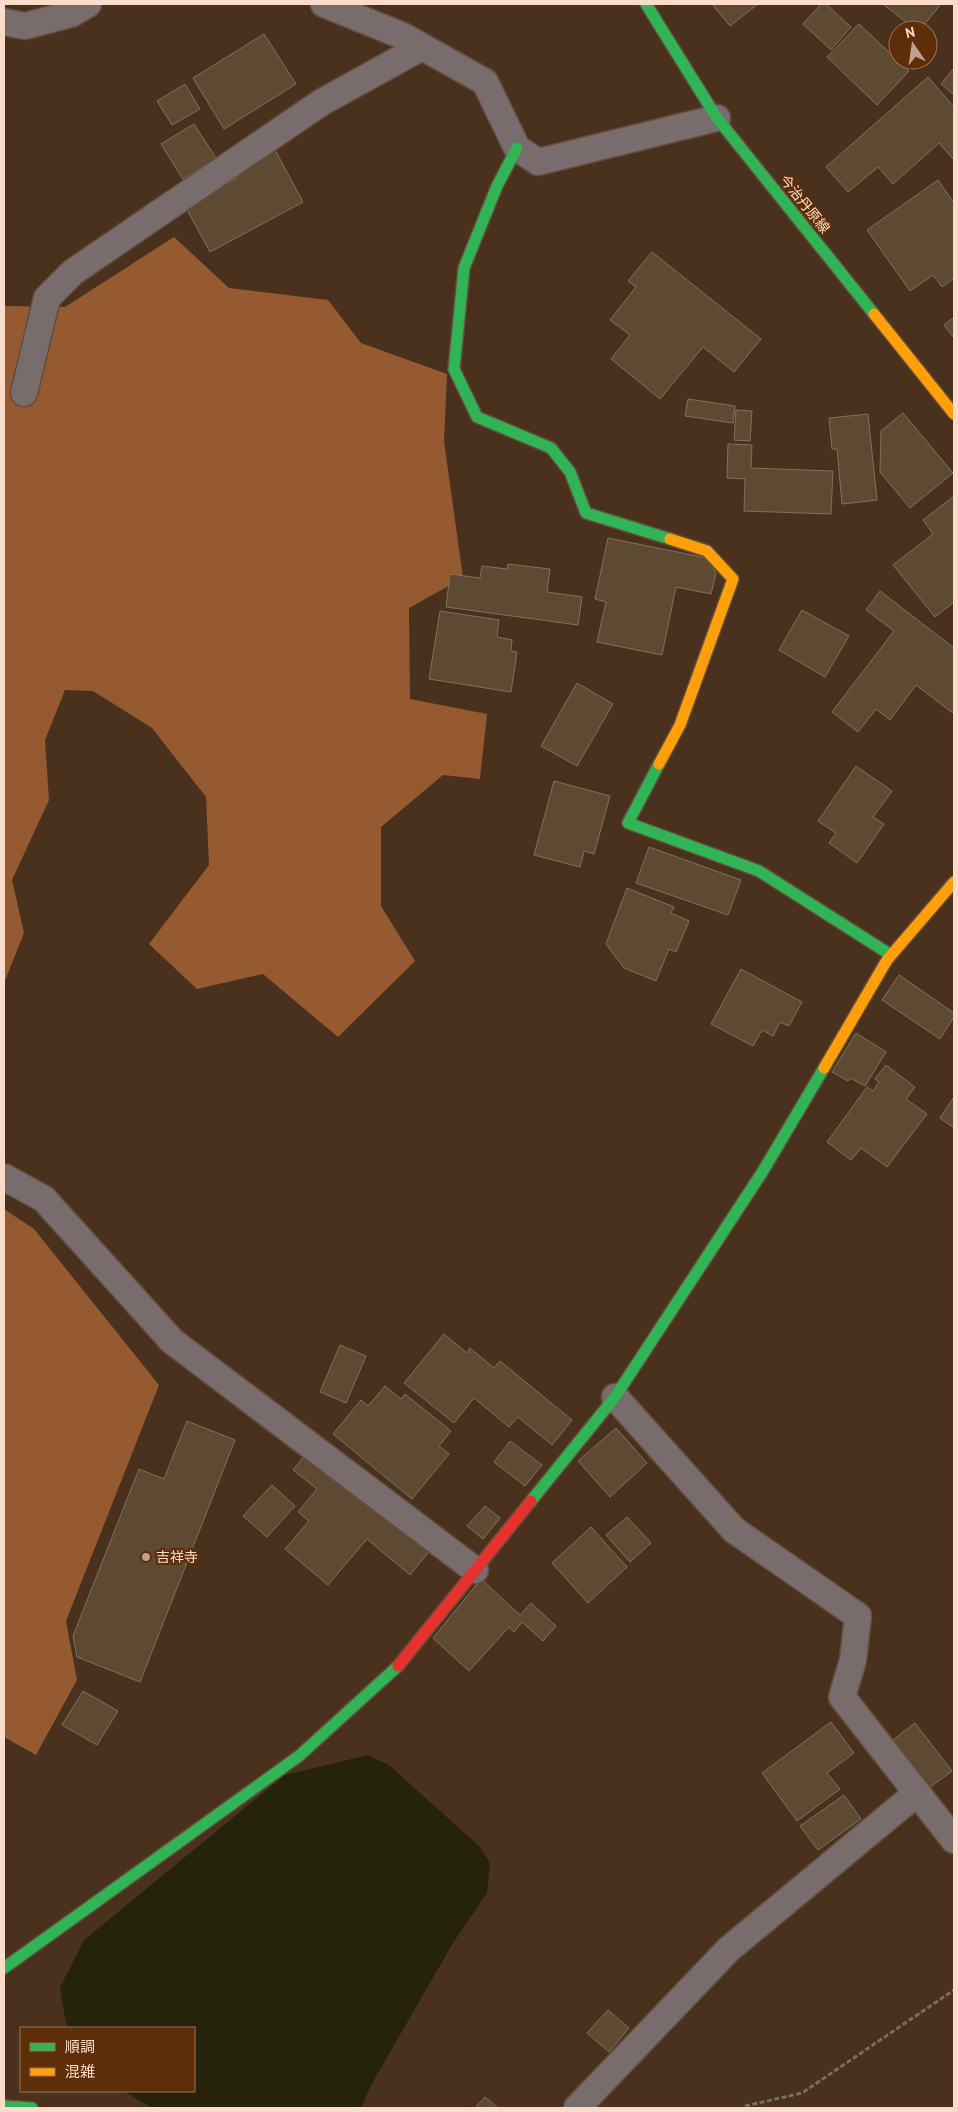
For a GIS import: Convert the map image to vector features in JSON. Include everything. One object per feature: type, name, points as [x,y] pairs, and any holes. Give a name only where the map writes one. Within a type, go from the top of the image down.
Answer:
[{"type":"street","points":[[4,22],[25,26],[71,14],[88,4]]},
{"type":"street","points":[[324,4],[403,36],[485,82],[517,148],[538,162],[717,118]]},
{"type":"street","name":"今治丹原線","points":[[646,4],[717,118],[954,414]]},
{"type":"street","points":[[24,393],[47,298],[73,272],[322,102],[422,47]]},
{"type":"street","points":[[517,148],[498,186],[464,268],[454,368],[477,417],[551,448],[570,472],[586,513],[707,551],[733,579],[680,725],[628,823],[759,871],[891,955]]},
{"type":"street","points":[[4,1968],[299,1756],[399,1665],[615,1397],[763,1171],[891,955],[954,882]]},
{"type":"street","points":[[4,1177],[44,1199],[172,1341],[476,1570]]},
{"type":"street","points":[[615,1397],[734,1530],[858,1616],[853,1660],[842,1697],[954,1840]]},
{"type":"street","points":[[577,2108],[729,1949],[917,1793]]},
{"type":"street","points":[[4,2106],[32,2108]]},
{"type":"path","points":[[745,2106],[802,2093],[954,1990]]},
{"type":"shaded area","points":[[174,237],[229,288],[328,300],[361,343],[447,374],[444,441],[463,578],[409,608],[410,699],[487,714],[480,779],[443,775],[381,827],[381,906],[415,961],[338,1037],[263,974],[197,989],[149,944],[209,865],[206,797],[152,728],[93,691],[65,690],[45,740],[49,800],[12,880],[24,933],[4,983],[4,306],[65,307]]},
{"type":"shaded area","points":[[4,1209],[34,1229],[159,1385],[66,1621],[77,1680],[36,1755],[4,1737]]},
{"type":"shaded area","points":[[368,1755],[389,1765],[480,1847],[490,1863],[487,1893],[453,1943],[371,2085],[361,2108],[152,2108],[125,2092],[195,2092],[195,2027],[68,2027],[60,1987],[84,1940],[285,1775]]},
{"type":"building","points":[[712,4],[758,4],[730,26]]},
{"type":"building","points":[[821,4],[826,4],[851,27],[831,50],[803,24]]},
{"type":"building","points":[[883,4],[941,4],[928,20],[903,20]]},
{"type":"building","points":[[859,24],[888,51],[888,70],[909,71],[877,105],[827,57]]},
{"type":"building","points":[[264,34],[296,84],[224,129],[193,78]]},
{"type":"building","points":[[954,68],[954,95],[941,84]]},
{"type":"building","points":[[928,77],[954,107],[954,160],[939,143],[893,184],[878,167],[848,192],[826,167]]},
{"type":"building","points":[[185,84],[200,109],[172,125],[157,101]]},
{"type":"building","points":[[194,124],[216,158],[183,179],[161,144]]},
{"type":"building","points":[[274,148],[303,202],[210,252],[185,206],[236,179],[232,171]]},
{"type":"building","points":[[938,180],[954,203],[954,278],[942,287],[933,275],[910,291],[867,230]]},
{"type":"building","points":[[652,252],[761,339],[734,372],[703,347],[660,399],[611,359],[630,335],[610,320],[636,287],[628,281]]},
{"type":"building","points":[[954,317],[954,338],[944,325]]},
{"type":"building","points":[[688,399],[735,406],[733,423],[685,416]]},
{"type":"building","points":[[736,410],[752,411],[750,441],[734,440]]},
{"type":"building","points":[[903,413],[953,473],[910,508],[880,472],[881,431]]},
{"type":"building","points":[[868,414],[877,500],[842,504],[837,449],[832,449],[829,418]]},
{"type":"building","points":[[728,444],[752,445],[751,468],[833,471],[831,514],[744,511],[745,479],[727,478]]},
{"type":"building","points":[[954,496],[954,602],[935,617],[893,565],[933,534],[923,520]]},
{"type":"building","points":[[608,538],[707,558],[716,573],[711,594],[676,587],[662,655],[597,642],[606,602],[595,599]]},
{"type":"building","points":[[508,564],[550,569],[547,592],[582,597],[578,625],[446,607],[450,574],[480,578],[482,566],[507,569]]},
{"type":"building","points":[[880,591],[954,648],[954,714],[916,685],[890,720],[876,709],[858,732],[832,712],[894,631],[866,610]]},
{"type":"building","points":[[802,610],[849,636],[825,677],[779,650]]},
{"type":"building","points":[[440,611],[499,620],[497,637],[512,640],[511,651],[517,652],[511,692],[429,679]]},
{"type":"building","points":[[577,683],[613,704],[577,766],[541,746]]},
{"type":"building","points":[[856,766],[892,791],[873,817],[884,824],[857,863],[829,843],[836,833],[818,821]]},
{"type":"building","points":[[554,781],[610,796],[594,854],[584,851],[580,867],[534,855]]},
{"type":"building","points":[[649,847],[741,880],[728,915],[636,883]]},
{"type":"building","points":[[627,888],[674,907],[671,913],[689,921],[676,952],[669,949],[656,981],[624,968],[606,944]]},
{"type":"building","points":[[741,969],[802,1002],[789,1026],[780,1022],[773,1036],[762,1030],[753,1046],[711,1024]]},
{"type":"building","points":[[899,975],[954,1013],[954,1017],[940,1039],[882,1000]]},
{"type":"building","points":[[856,1033],[886,1052],[865,1086],[850,1078],[848,1081],[832,1072]]},
{"type":"building","points":[[886,1065],[915,1087],[906,1099],[927,1114],[887,1167],[861,1148],[851,1160],[827,1142],[867,1087],[873,1091],[879,1082],[875,1079]]},
{"type":"building","points":[[954,1097],[954,1128],[940,1118]]},
{"type":"building","points":[[444,1334],[467,1353],[470,1348],[494,1368],[500,1361],[572,1420],[552,1445],[518,1417],[509,1427],[474,1398],[454,1423],[404,1383]]},
{"type":"building","points":[[340,1345],[366,1356],[346,1403],[320,1392]]},
{"type":"building","points":[[385,1386],[401,1399],[405,1394],[451,1431],[439,1446],[449,1454],[412,1499],[333,1434],[361,1400],[368,1406]]},
{"type":"building","name":"吉祥寺","points":[[187,1421],[235,1440],[140,1682],[77,1657],[73,1636],[139,1469],[164,1479]]},
{"type":"building","points":[[616,1428],[647,1463],[610,1497],[578,1461]]},
{"type":"building","points":[[510,1441],[542,1465],[525,1486],[494,1462]]},
{"type":"building","points":[[310,1449],[431,1549],[410,1575],[367,1539],[328,1585],[285,1549],[309,1521],[298,1512],[317,1489],[293,1470]]},
{"type":"building","points":[[272,1485],[295,1506],[267,1537],[243,1516]]},
{"type":"building","points":[[485,1506],[500,1518],[483,1539],[467,1526]]},
{"type":"building","points":[[627,1517],[651,1543],[630,1562],[606,1535]]},
{"type":"building","points":[[591,1527],[627,1567],[588,1603],[552,1563]]},
{"type":"building","points":[[481,1579],[520,1615],[531,1603],[556,1626],[543,1641],[522,1622],[514,1632],[509,1627],[469,1671],[433,1638]]},
{"type":"building","points":[[83,1691],[118,1711],[97,1745],[62,1725]]},
{"type":"building","points":[[831,1722],[854,1753],[827,1773],[840,1789],[797,1821],[762,1773]]},
{"type":"building","points":[[915,1723],[952,1771],[925,1791],[889,1743]]},
{"type":"building","points":[[844,1795],[861,1819],[818,1850],[800,1826]]},
{"type":"building","points":[[608,2010],[629,2028],[609,2052],[587,2033]]},
{"type":"building","points":[[485,2097],[498,2108],[475,2108]]},
{"type":"traffic: fast","points":[[646,4],[717,118],[874,314]]},
{"type":"traffic: fast","points":[[517,148],[497,186],[464,268],[454,369],[477,417],[551,448],[570,472],[586,513],[670,539]]},
{"type":"traffic: fast","points":[[659,764],[628,823],[759,871],[891,955]]},
{"type":"traffic: fast","points":[[531,1501],[615,1397],[763,1171],[824,1068]]},
{"type":"traffic: fast","points":[[4,1968],[299,1756],[398,1666]]},
{"type":"traffic: fast","points":[[4,2106],[32,2108]]},
{"type":"traffic: slow","points":[[874,314],[954,414]]},
{"type":"traffic: slow","points":[[659,764],[680,725],[733,579],[707,551],[670,539]]},
{"type":"traffic: slow","points":[[824,1068],[887,960],[954,882]]},
{"type":"traffic: jam","points":[[398,1666],[531,1501]]},
{"type":"place","name":"吉祥寺","points":[[146,1557]]}]
